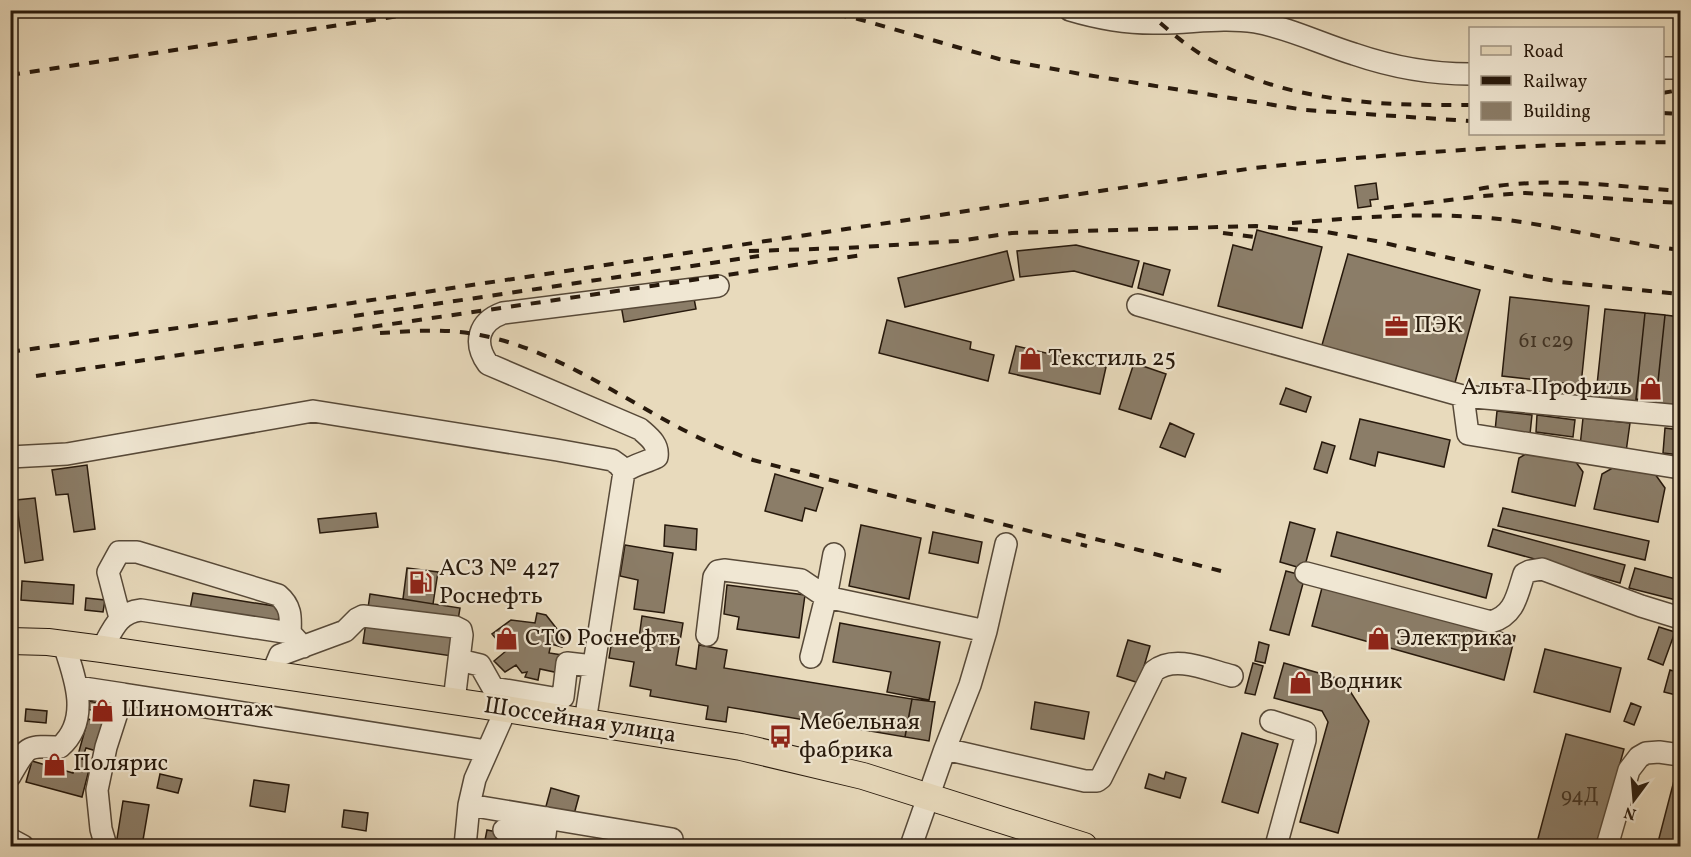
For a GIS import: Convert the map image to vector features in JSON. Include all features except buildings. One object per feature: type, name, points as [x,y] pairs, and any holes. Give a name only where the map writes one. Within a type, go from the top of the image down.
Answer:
[{"type":"main road","name":"Шоссейная улица","points":[[10,640],[102,649],[454,701],[769,753],[863,776],[1084,846]]},
{"type":"street","points":[[1070,10],[1102,20],[1132,23],[1177,16],[1253,22],[1282,28],[1354,54],[1402,68],[1444,74],[1469,74]]},
{"type":"street","points":[[1664,68],[1680,68]]},
{"type":"street","points":[[624,472],[635,464],[657,457],[658,450],[653,441],[640,429],[488,364],[481,354],[483,326],[490,317],[503,313],[718,286]]},
{"type":"street","points":[[1138,305],[1463,396],[1680,416]]},
{"type":"street","points":[[1463,396],[1468,434],[1680,468]]},
{"type":"street","points":[[10,457],[67,454],[313,411],[612,460],[624,472],[585,722]]},
{"type":"street","points":[[911,846],[970,685],[986,630],[1006,544]]},
{"type":"street","points":[[120,618],[108,572],[119,552],[137,552],[278,595],[288,603],[297,640]]},
{"type":"street","points":[[811,657],[834,554]]},
{"type":"street","points":[[1306,573],[1491,622],[1503,618],[1513,606],[1524,574],[1542,569],[1680,618]]},
{"type":"street","points":[[706,635],[714,577],[718,571],[724,570],[801,580],[826,597],[986,630]]},
{"type":"street","points":[[102,649],[120,618],[131,611],[141,610],[297,640],[345,631],[363,616],[455,627],[461,630],[462,635],[454,701]]},
{"type":"street","points":[[272,674],[280,655],[297,640]]},
{"type":"street","points":[[10,776],[26,749],[33,746],[60,747],[67,741],[74,729],[79,699],[64,645]]},
{"type":"street","points":[[459,660],[480,665],[493,688],[559,699],[563,697],[567,663],[593,666]]},
{"type":"street","points":[[945,749],[1084,781],[1097,781],[1101,778],[1154,671],[1162,664],[1182,663],[1232,676]]},
{"type":"street","points":[[77,687],[487,751]]},
{"type":"street","points":[[106,846],[101,829],[97,790],[106,747],[123,694]]},
{"type":"street","points":[[465,846],[469,805],[476,779],[506,709]]},
{"type":"street","points":[[1271,721],[1305,732],[1305,740],[1276,846]]},
{"type":"street","points":[[1607,846],[1629,770],[1639,757],[1646,753],[1659,752],[1680,755]]},
{"type":"street","points":[[469,805],[672,839]]},
{"type":"street","points":[[504,830],[543,836],[547,818]]},
{"type":"street","points":[[10,839],[23,846]]},
{"type":"railway","points":[[10,75],[438,10]]},
{"type":"railway","points":[[817,10],[858,19],[999,59],[1081,74],[1305,110],[1469,121]]},
{"type":"railway","points":[[1145,10],[1199,53],[1263,82],[1330,98],[1365,102],[1469,105]]},
{"type":"railway","points":[[1664,93],[1680,90]]},
{"type":"railway","points":[[1664,113],[1680,114]]},
{"type":"railway","points":[[10,352],[1254,168],[1467,150],[1573,144],[1680,142]]},
{"type":"railway","points":[[1479,189],[1504,185],[1554,183],[1680,191]]},
{"type":"railway","points":[[1384,208],[1525,193],[1680,203]]},
{"type":"railway","points":[[1292,223],[1400,216],[1481,217],[1530,223],[1680,250]]},
{"type":"railway","points":[[749,251],[958,241],[1012,233],[1256,226],[1326,232],[1376,241],[1561,282],[1680,294]]},
{"type":"railway","points":[[1223,233],[1255,237]]},
{"type":"railway","points":[[36,376],[863,255]]},
{"type":"railway","points":[[354,316],[759,256]]},
{"type":"railway","points":[[380,333],[455,331],[507,342],[557,361],[687,432],[753,460],[1087,546]]},
{"type":"railway","points":[[1076,534],[1221,571]]},
{"type":"place","name":"ПЭК","points":[[1396,326]]},
{"type":"place","name":"Текстиль 25","points":[[1030,359]]},
{"type":"place","name":"Альта Профиль","points":[[1650,388]]},
{"type":"place","name":"АСЗ № 427 Роснефть","points":[[421,583]]},
{"type":"place","name":"СТО Роснефть","points":[[507,639]]},
{"type":"place","name":"Электрика","points":[[1378,639]]},
{"type":"place","name":"Водник","points":[[1301,682]]},
{"type":"place","name":"Шиномонтаж","points":[[103,710]]},
{"type":"place","name":"Мебельная фабрика","points":[[781,737]]},
{"type":"place","name":"Полярис","points":[[55,764]]}]
